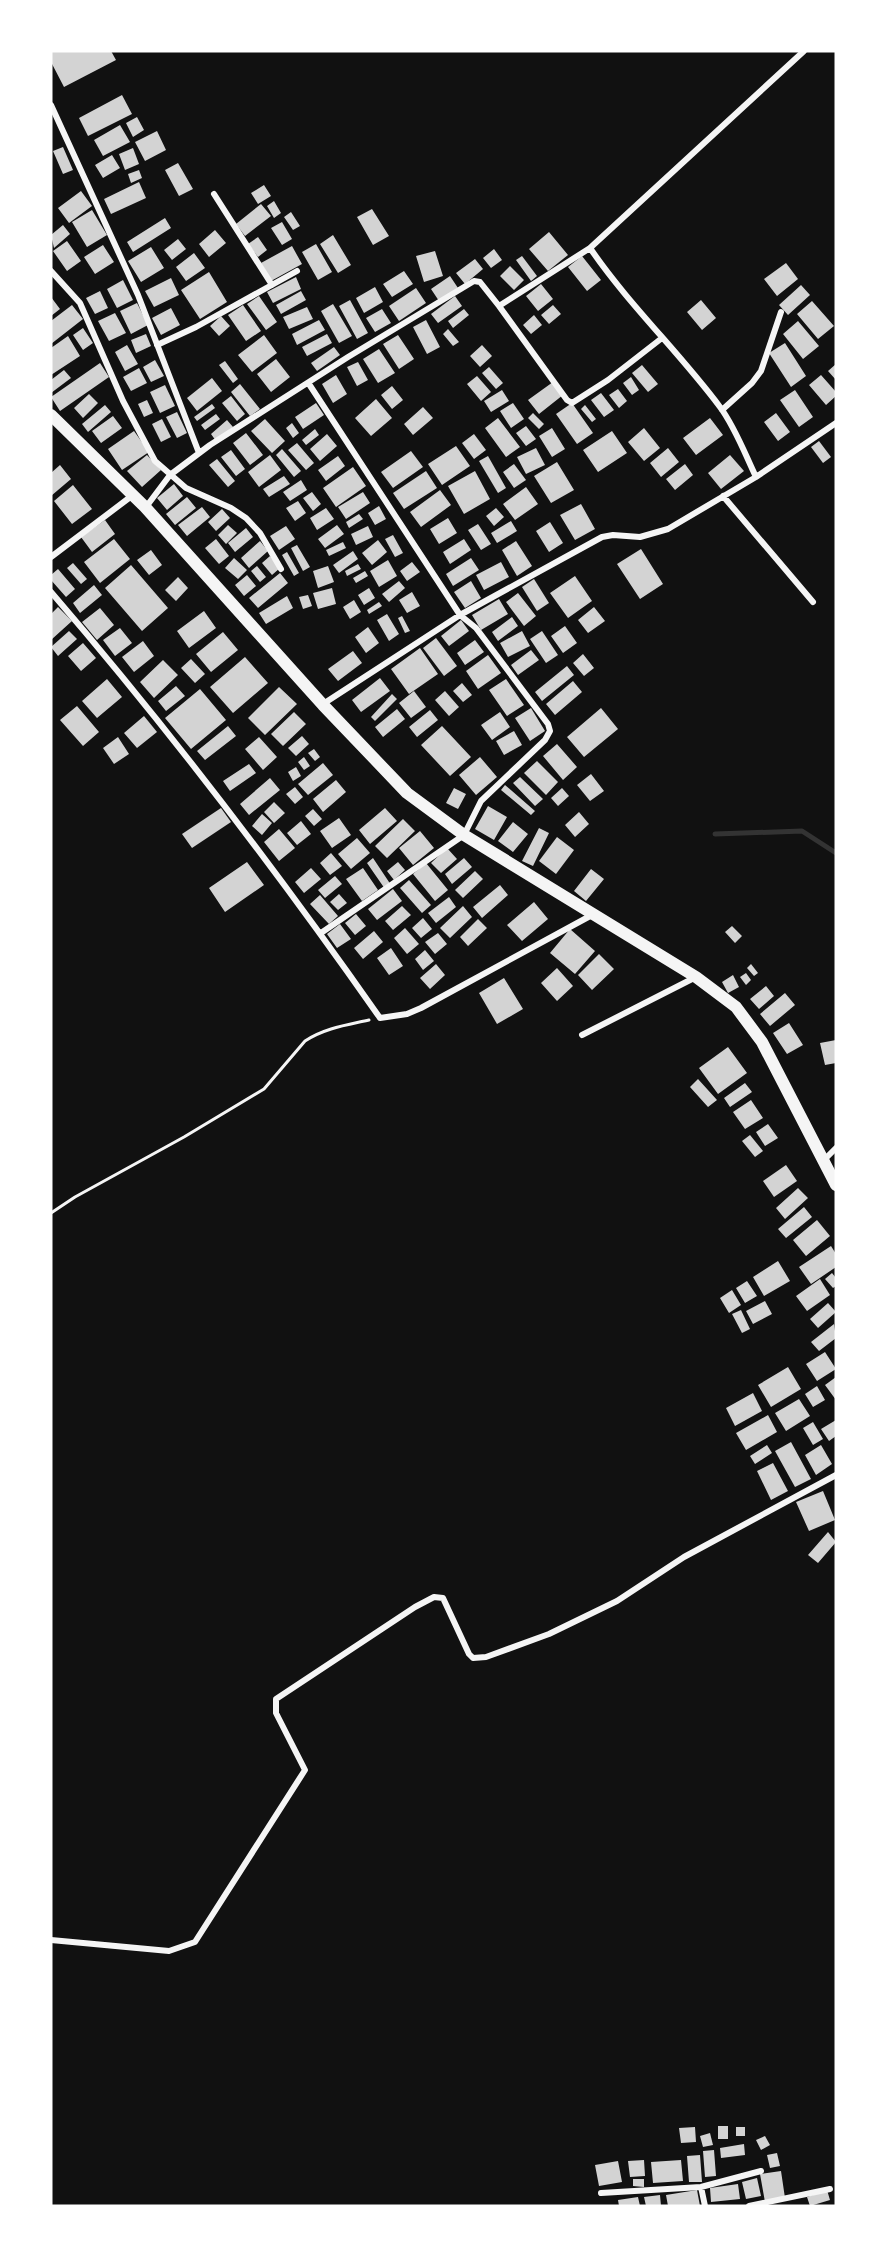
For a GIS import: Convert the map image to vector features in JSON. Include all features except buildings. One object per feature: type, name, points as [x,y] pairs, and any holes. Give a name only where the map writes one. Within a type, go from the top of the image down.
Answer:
[{"type":"main road","points":[[51,415],[145,507],[395,783],[464,835],[696,977],[736,1007],[756,1031],[836,1185]]},
{"type":"street","points":[[499,306],[590,248],[804,51]]},
{"type":"street","points":[[51,105],[91,188],[157,345],[199,453]]},
{"type":"street","points":[[214,194],[272,285]]},
{"type":"street","points":[[590,248],[625,297],[722,410],[756,477]]},
{"type":"street","points":[[51,271],[80,303],[135,425],[155,461],[186,488],[246,518],[260,533],[281,569]]},
{"type":"street","points":[[157,345],[196,327],[297,271]]},
{"type":"street","points":[[145,507],[172,474],[199,453],[348,357],[474,281],[480,282],[567,400],[572,403],[608,380],[662,338]]},
{"type":"street","points":[[722,410],[752,383],[761,371],[781,312]]},
{"type":"street","points":[[309,384],[460,615],[476,627],[549,728],[545,740],[482,801],[464,835],[321,933]]},
{"type":"street","points":[[322,705],[460,615],[602,537],[613,534],[640,537],[668,529],[756,477],[836,423]]},
{"type":"street","points":[[51,557],[133,495]]},
{"type":"street","points":[[723,496],[813,602]]},
{"type":"street","points":[[51,592],[136,691],[321,933],[380,1018],[399,1016],[421,1008],[592,915]]},
{"type":"street","points":[[582,1035],[696,977]]},
{"type":"street","points":[[823,1161],[836,1148]]},
{"type":"street","points":[[51,1940],[170,1951],[195,1942],[305,1770],[276,1713],[276,1699],[415,1607],[434,1597],[443,1598],[469,1654],[473,1658],[486,1657],[549,1634],[617,1601],[684,1557],[836,1475]]},
{"type":"street","points":[[601,2193],[701,2187],[761,2171]]},
{"type":"street","points":[[701,2187],[705,2206]]},
{"type":"street","points":[[749,2206],[830,2189]]},
{"type":"path","points":[[51,1213],[264,1089],[305,1041],[313,1036],[380,1018]]},
{"type":"waterway","points":[[715,834],[802,831],[836,853]]}]
